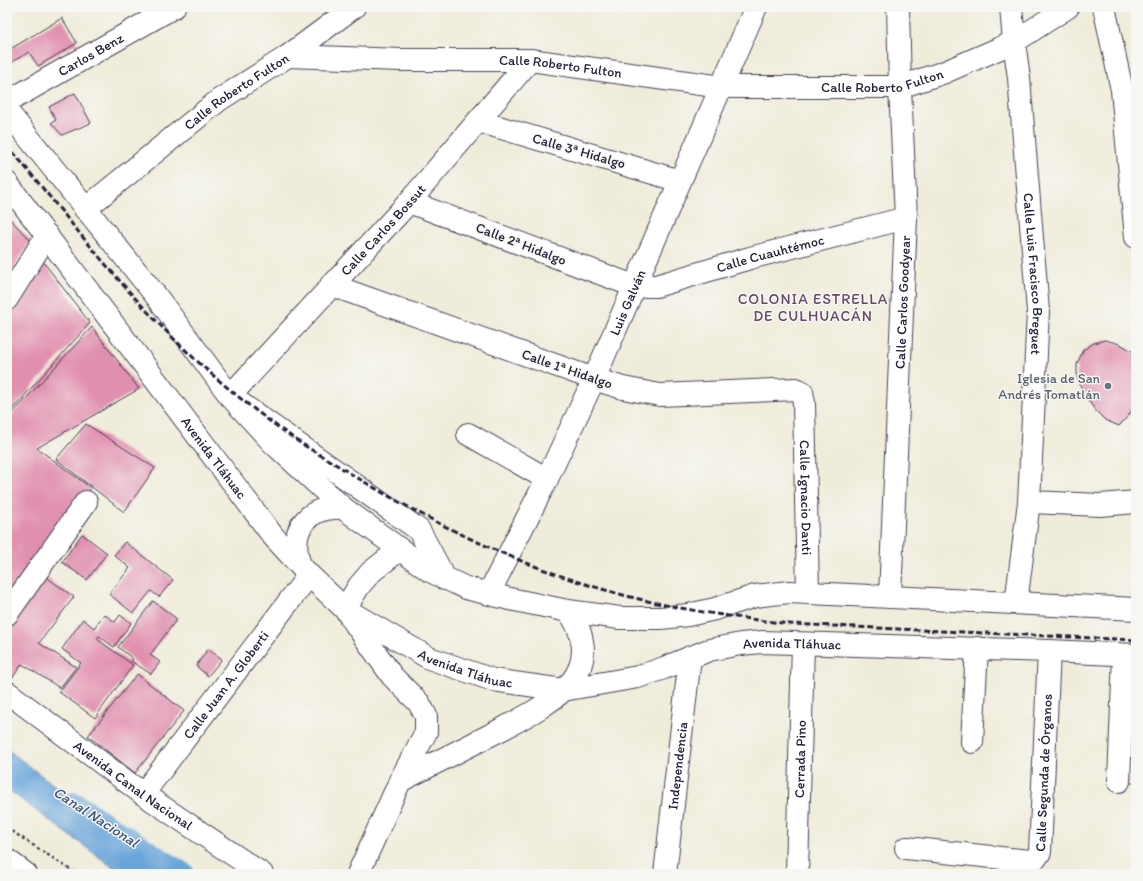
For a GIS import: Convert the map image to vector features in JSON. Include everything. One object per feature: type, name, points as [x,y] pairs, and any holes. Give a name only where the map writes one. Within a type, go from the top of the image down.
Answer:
[{"type":"street","points":[[288,56],[354,7]]},
{"type":"street","name":"Luis Galván","points":[[489,593],[547,479],[594,379],[756,7]]},
{"type":"street","name":"Calle Carlos Goodyear","points":[[890,597],[906,218],[898,7]]},
{"type":"street","name":"Calle Luis Fracisco Breguet","points":[[1011,7],[1019,78],[1038,311],[1029,502],[1016,603]]},
{"type":"street","name":"Calle Roberto Fulton","points":[[85,209],[219,100],[288,56],[401,60],[530,60],[722,87],[900,87],[946,72],[1014,42],[1068,7]]},
{"type":"street","points":[[1104,7],[1122,90],[1136,237]]},
{"type":"street","name":"Carlos Benz","points":[[7,102],[162,10]]},
{"type":"street","name":"Calle Carlos Bossut","points":[[230,396],[408,202],[530,60]]},
{"type":"street","points":[[7,111],[157,297],[230,396],[273,443],[343,508],[399,550],[430,571],[445,579],[466,588],[568,611],[620,618],[661,618],[688,615],[715,609],[741,600],[769,593],[789,592],[1136,609]]},
{"type":"street","name":"Calle 3ª Hidalgo","points":[[478,121],[680,181]]},
{"type":"street","name":"Avenida Tláhuac","points":[[11,194],[47,235],[274,536],[304,570],[345,609],[429,658],[493,680],[563,690],[638,677],[709,650],[741,644],[769,642],[977,648],[1130,655]]},
{"type":"street","name":"Calle 2ª Hidalgo","points":[[408,202],[634,286]]},
{"type":"street","name":"Calle Cuauhtémoc","points":[[634,286],[656,286],[750,258],[906,218]]},
{"type":"street","points":[[7,298],[47,235]]},
{"type":"street","name":"Calle 1ª Hidalgo","points":[[331,285],[622,388],[660,395],[796,389],[802,392],[804,403]]},
{"type":"street","points":[[230,396],[419,530],[445,579]]},
{"type":"street","name":"Calle Ignacio Danti","points":[[804,403],[808,592]]},
{"type":"street","points":[[468,434],[547,479]]},
{"type":"street","points":[[7,614],[86,502]]},
{"type":"street","points":[[1029,502],[1101,505],[1136,502]]},
{"type":"street","points":[[304,570],[296,554],[295,543],[298,532],[303,523],[311,515],[321,510],[343,508]]},
{"type":"street","points":[[358,874],[400,781],[426,732],[426,716],[419,703],[392,676],[345,609],[359,586],[371,572],[399,550]]},
{"type":"street","name":"Calle Juan A. Globerti","points":[[143,794],[304,570]]},
{"type":"street","points":[[400,781],[535,711],[572,682],[582,659],[583,647],[579,628],[575,619],[568,611]]},
{"type":"street","name":"Cerrada Pino","points":[[798,874],[803,644]]},
{"type":"street","points":[[972,742],[977,648]]},
{"type":"street","name":"Calle Segunda de Órganos","points":[[906,848],[1030,861],[1036,858],[1040,852],[1049,651]]},
{"type":"street","points":[[1119,781],[1130,655]]},
{"type":"street","name":"Independencia","points":[[665,874],[690,657]]},
{"type":"street","name":"Avenida Canal Nacional","points":[[7,692],[143,794],[262,874]]},
{"type":"street","points":[[7,860],[26,874]]},
{"type":"path","points":[[7,828],[77,874]]},
{"type":"water","name":"Canal Nacional","points":[[7,749],[111,829],[175,874],[122,874],[7,789]]},
{"type":"building","points":[[62,18],[77,43],[38,66],[29,52],[10,63],[7,58],[7,51]]},
{"type":"building","points":[[75,93],[91,123],[62,135],[51,123],[56,120],[49,107]]},
{"type":"building","points":[[7,216],[31,241],[7,278]]},
{"type":"building","points":[[38,255],[90,323],[7,415],[7,305]]},
{"type":"building","points":[[92,327],[139,389],[37,448],[91,488],[7,612],[7,419]]},
{"type":"building","name":"Iglesia de San Andrés Tomatlán","points":[[1105,340],[1120,344],[1132,351],[1136,357],[1136,404],[1119,426],[1105,420],[1095,410],[1084,394],[1077,377],[1077,364],[1083,350],[1094,343]]},
{"type":"building","points":[[86,424],[155,468],[124,512],[56,459]]},
{"type":"building","points":[[82,534],[107,553],[87,580],[62,562]]},
{"type":"building","points":[[125,542],[173,580],[159,597],[151,591],[133,613],[109,594],[130,568],[114,555]]},
{"type":"building","points":[[39,572],[74,597],[39,643],[76,667],[60,688],[22,664],[13,677],[7,673],[7,620]]},
{"type":"building","points":[[153,601],[177,619],[150,655],[160,662],[151,674],[131,661],[133,659],[118,647]]},
{"type":"building","points":[[104,614],[115,622],[120,615],[131,623],[114,647],[99,636],[97,639],[133,665],[95,718],[59,692],[81,663],[62,649],[83,619],[94,628]]},
{"type":"building","points":[[208,649],[222,659],[208,676],[196,666]]},
{"type":"building","points":[[1134,658],[1136,658],[1136,783],[1129,783]]},
{"type":"building","points":[[137,674],[184,711],[135,773],[88,736]]},
{"type":"waterway","name":"Canal Nacional","points":[[74,803],[184,874]]},
{"type":"railway","points":[[7,145],[128,290],[171,336],[229,389],[276,426],[310,449],[411,508],[484,545],[560,576],[599,588],[639,599],[695,611],[733,617],[790,624],[1136,640]]},
{"type":"place","name":"Iglesia de San Andrés Tomatlán","points":[[1108,386]]},
{"type":"district","name":"COLONIA ESTRELLA DE CULHUACÁN","points":[[813,308]]}]
